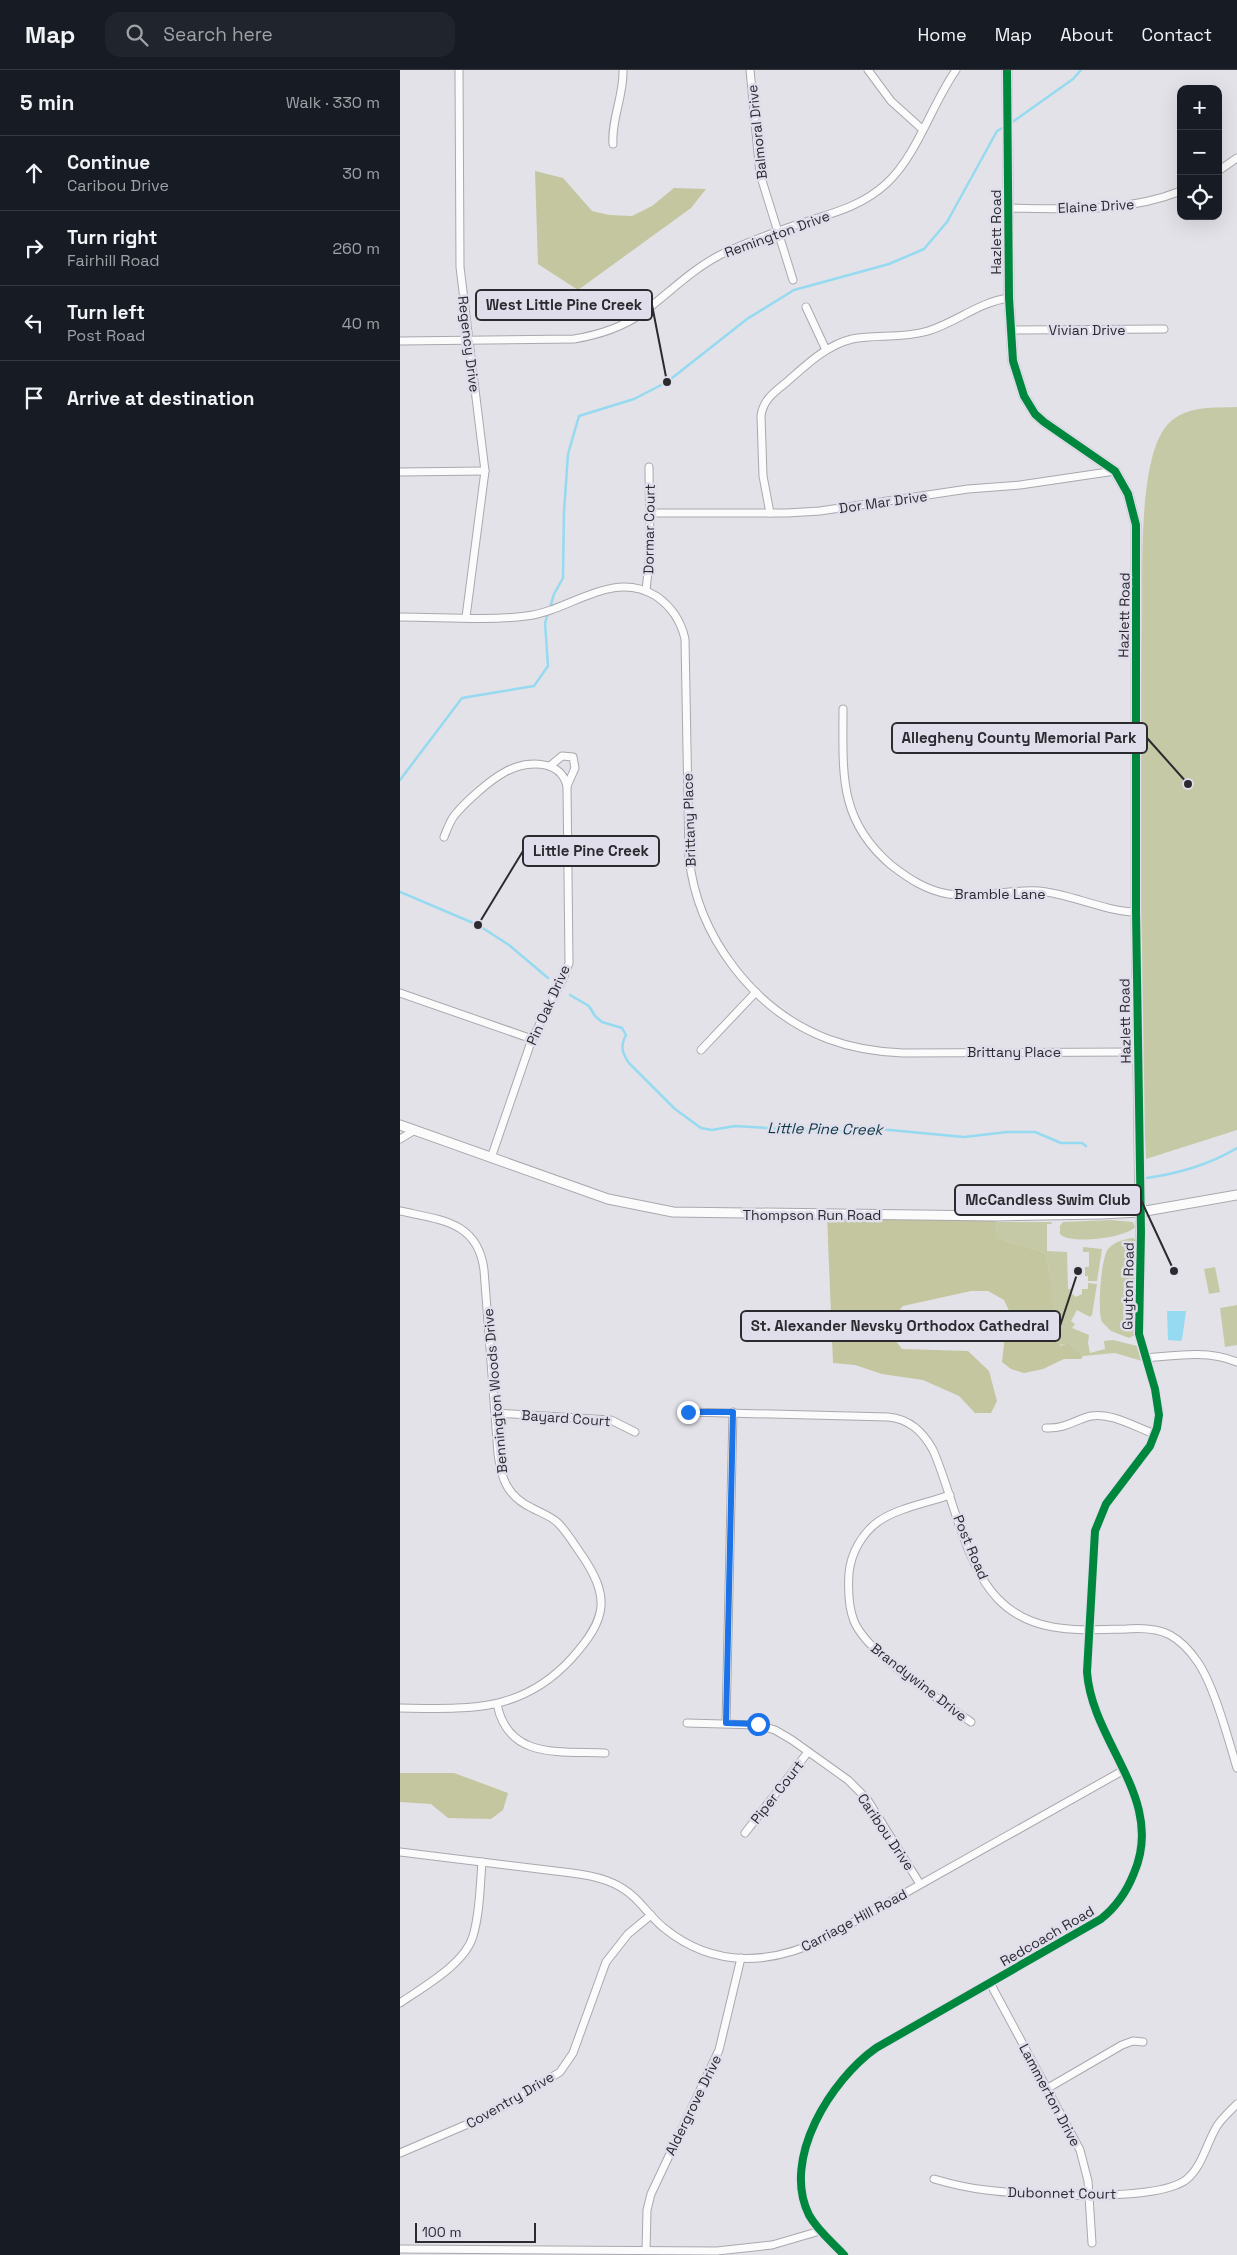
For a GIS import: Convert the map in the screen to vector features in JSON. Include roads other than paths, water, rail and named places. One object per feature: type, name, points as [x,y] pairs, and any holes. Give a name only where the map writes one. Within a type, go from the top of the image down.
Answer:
[{"type":"street","name":"Regency Drive","points":[[459,70],[460,267],[485,471],[466,617]]},
{"type":"street","points":[[613,144],[613,127],[620,100],[623,70]]},
{"type":"street","name":"Balmoral Drive","points":[[750,70],[758,162],[764,189],[793,280]]},
{"type":"street","points":[[868,70],[891,102],[922,129]]},
{"type":"street","name":"Remington Drive","points":[[400,341],[574,338],[610,330],[641,314],[710,260],[777,232],[848,209],[886,185],[898,172],[956,70]]},
{"type":"street","name":"Hazlett Road","points":[[1007,70],[1009,298],[1015,371],[1024,396],[1035,414],[1051,429],[1101,459],[1115,471],[1131,504],[1137,538],[1136,912],[1140,1212]]},
{"type":"street","points":[[1222,168],[1237,158]]},
{"type":"street","name":"Elaine Drive","points":[[1008,208],[1109,208],[1155,200],[1177,192]]},
{"type":"street","points":[[770,513],[762,467],[761,416],[763,406],[769,397],[826,350],[852,339],[896,338],[927,331],[942,326],[987,302],[1009,298]]},
{"type":"street","points":[[806,308],[826,350]]},
{"type":"street","name":"Vivian Drive","points":[[1011,330],[1164,329]]},
{"type":"street","name":"Dormar Court","points":[[646,591],[651,513],[649,467]]},
{"type":"street","points":[[400,472],[485,471]]},
{"type":"street","name":"Dor Mar Drive","points":[[651,513],[820,511],[968,490],[1020,486],[1115,471]]},
{"type":"street","name":"Brittany Place","points":[[400,617],[516,617],[552,611],[611,587],[626,586],[646,591],[672,609],[679,620],[685,639],[689,858],[695,890],[706,922],[741,976],[756,992],[779,1011],[813,1032],[836,1042],[867,1050],[903,1053],[1138,1052]]},
{"type":"street","name":"Bramble Lane","points":[[843,709],[845,777],[853,817],[870,845],[907,877],[924,887],[948,894],[978,895],[1042,892],[1116,911],[1136,912]]},
{"type":"street","name":"Pin Oak Drive","points":[[444,837],[456,814],[503,773],[520,767],[550,766],[562,756],[573,757],[575,768],[567,786],[569,958],[563,979],[532,1039],[491,1158]]},
{"type":"street","points":[[550,766],[562,774],[567,786]]},
{"type":"street","points":[[701,1050],[756,992]]},
{"type":"street","points":[[400,993],[532,1039]]},
{"type":"street","name":"Thompson Run Road","points":[[400,1125],[608,1199],[640,1207],[673,1212],[996,1216],[1140,1212],[1237,1195]]},
{"type":"street","points":[[400,1139],[415,1130]]},
{"type":"street","name":"Bennington Woods Drive","points":[[400,1211],[456,1225],[471,1237],[480,1250],[484,1270],[499,1463],[507,1488],[516,1500],[546,1515],[564,1530],[596,1576],[602,1600],[593,1631],[564,1666],[535,1689],[497,1704],[474,1707],[400,1708]]},
{"type":"street","name":"Guyton Road","points":[[1140,1212],[1139,1334],[1147,1358]]},
{"type":"street","points":[[1147,1358],[1190,1354],[1219,1357],[1237,1362]]},
{"type":"street","name":"Redcoach Road","points":[[844,2255],[820,2231],[809,2214],[802,2196],[801,2167],[806,2145],[834,2089],[858,2062],[876,2048],[1095,1924],[1107,1914],[1123,1895],[1138,1863],[1142,1838],[1139,1808],[1124,1770],[1100,1725],[1089,1694],[1087,1672],[1092,1547],[1097,1524],[1106,1504],[1146,1453],[1155,1434],[1159,1409],[1147,1358]]},
{"type":"street","name":"Post Road","points":[[688,1412],[888,1417],[904,1420],[922,1434],[934,1450],[978,1571],[998,1599],[1029,1621],[1058,1629],[1146,1629],[1166,1633],[1183,1645],[1198,1662],[1208,1680],[1237,1768]]},
{"type":"street","points":[[726,1723],[733,1412]]},
{"type":"street","name":"Bayard Court","points":[[496,1414],[611,1420],[635,1432]]},
{"type":"street","points":[[1046,1428],[1067,1426],[1090,1416],[1097,1416],[1108,1417],[1155,1434]]},
{"type":"street","name":"Brandywine Drive","points":[[950,1495],[886,1517],[875,1524],[861,1540],[853,1554],[850,1567],[849,1598],[854,1622],[874,1649],[971,1722]]},
{"type":"street","points":[[497,1704],[505,1728],[523,1744],[539,1750],[605,1753]]},
{"type":"street","name":"Caribou Drive","points":[[687,1723],[726,1723],[768,1727],[783,1734],[848,1780],[867,1799],[920,1884]]},
{"type":"street","name":"Piper Court","points":[[745,1833],[808,1752]]},
{"type":"street","name":"Carriage Hill Road","points":[[400,1852],[600,1878],[627,1891],[665,1929],[688,1944],[712,1952],[741,1958],[771,1958],[802,1950],[1124,1770]]},
{"type":"street","points":[[400,2004],[449,1968],[471,1942],[482,1862]]},
{"type":"street","name":"Coventry Drive","points":[[400,2153],[489,2115],[547,2082],[560,2072],[573,2053],[606,1962],[615,1948],[628,1934],[651,1915]]},
{"type":"street","name":"Aldergrove Drive","points":[[646,2250],[647,2210],[651,2194],[719,2050],[741,1958]]},
{"type":"street","name":"Lammerton Drive","points":[[990,1983],[1080,2150],[1086,2171],[1092,2243]]},
{"type":"street","points":[[1048,2088],[1122,2045],[1143,2042]]},
{"type":"street","name":"Dubonnet Court","points":[[934,2179],[984,2190],[1089,2196],[1155,2191],[1170,2188],[1182,2183],[1196,2169],[1217,2126],[1237,2104]]},
{"type":"street","points":[[400,2249],[739,2250],[772,2245],[820,2231]]},
{"type":"water","points":[[1167,1311],[1186,1311],[1182,1340],[1180,1341],[1168,1340]]},
{"type":"waterway","points":[[1011,123],[1073,79],[1081,70]]},
{"type":"waterway","points":[[550,608],[554,594],[563,578],[564,512],[568,454],[579,416],[634,399],[667,382],[747,319],[794,290],[889,264],[924,249],[947,222],[997,131],[1006,126]]},
{"type":"waterway","points":[[400,780],[462,698],[534,686],[548,666],[545,623],[548,613]]},
{"type":"waterway","name":"Little Pine Creek","points":[[400,892],[478,925],[509,945],[548,978]]},
{"type":"waterway","name":"Little Pine Creek","points":[[570,995],[589,1006],[595,1016],[602,1022],[622,1028],[626,1035],[623,1049],[629,1063],[675,1109],[701,1128],[712,1130],[735,1126],[828,1132],[879,1129],[964,1137],[1007,1132],[1035,1132],[1061,1143],[1082,1143],[1086,1146]]},
{"type":"waterway","name":"Little Pine Creek","points":[[1147,1178],[1194,1168],[1237,1148]]},
{"type":"place","name":"West Little Pine Creek","points":[[667,382]]},
{"type":"place","name":"Allegheny County Memorial Park","points":[[1188,784]]},
{"type":"place","name":"Little Pine Creek","points":[[478,925]]},
{"type":"place","name":"St. Alexander Nevsky Orthodox Cathedral","points":[[1078,1271]]},
{"type":"place","name":"McCandless Swim Club","points":[[1174,1271]]}]
